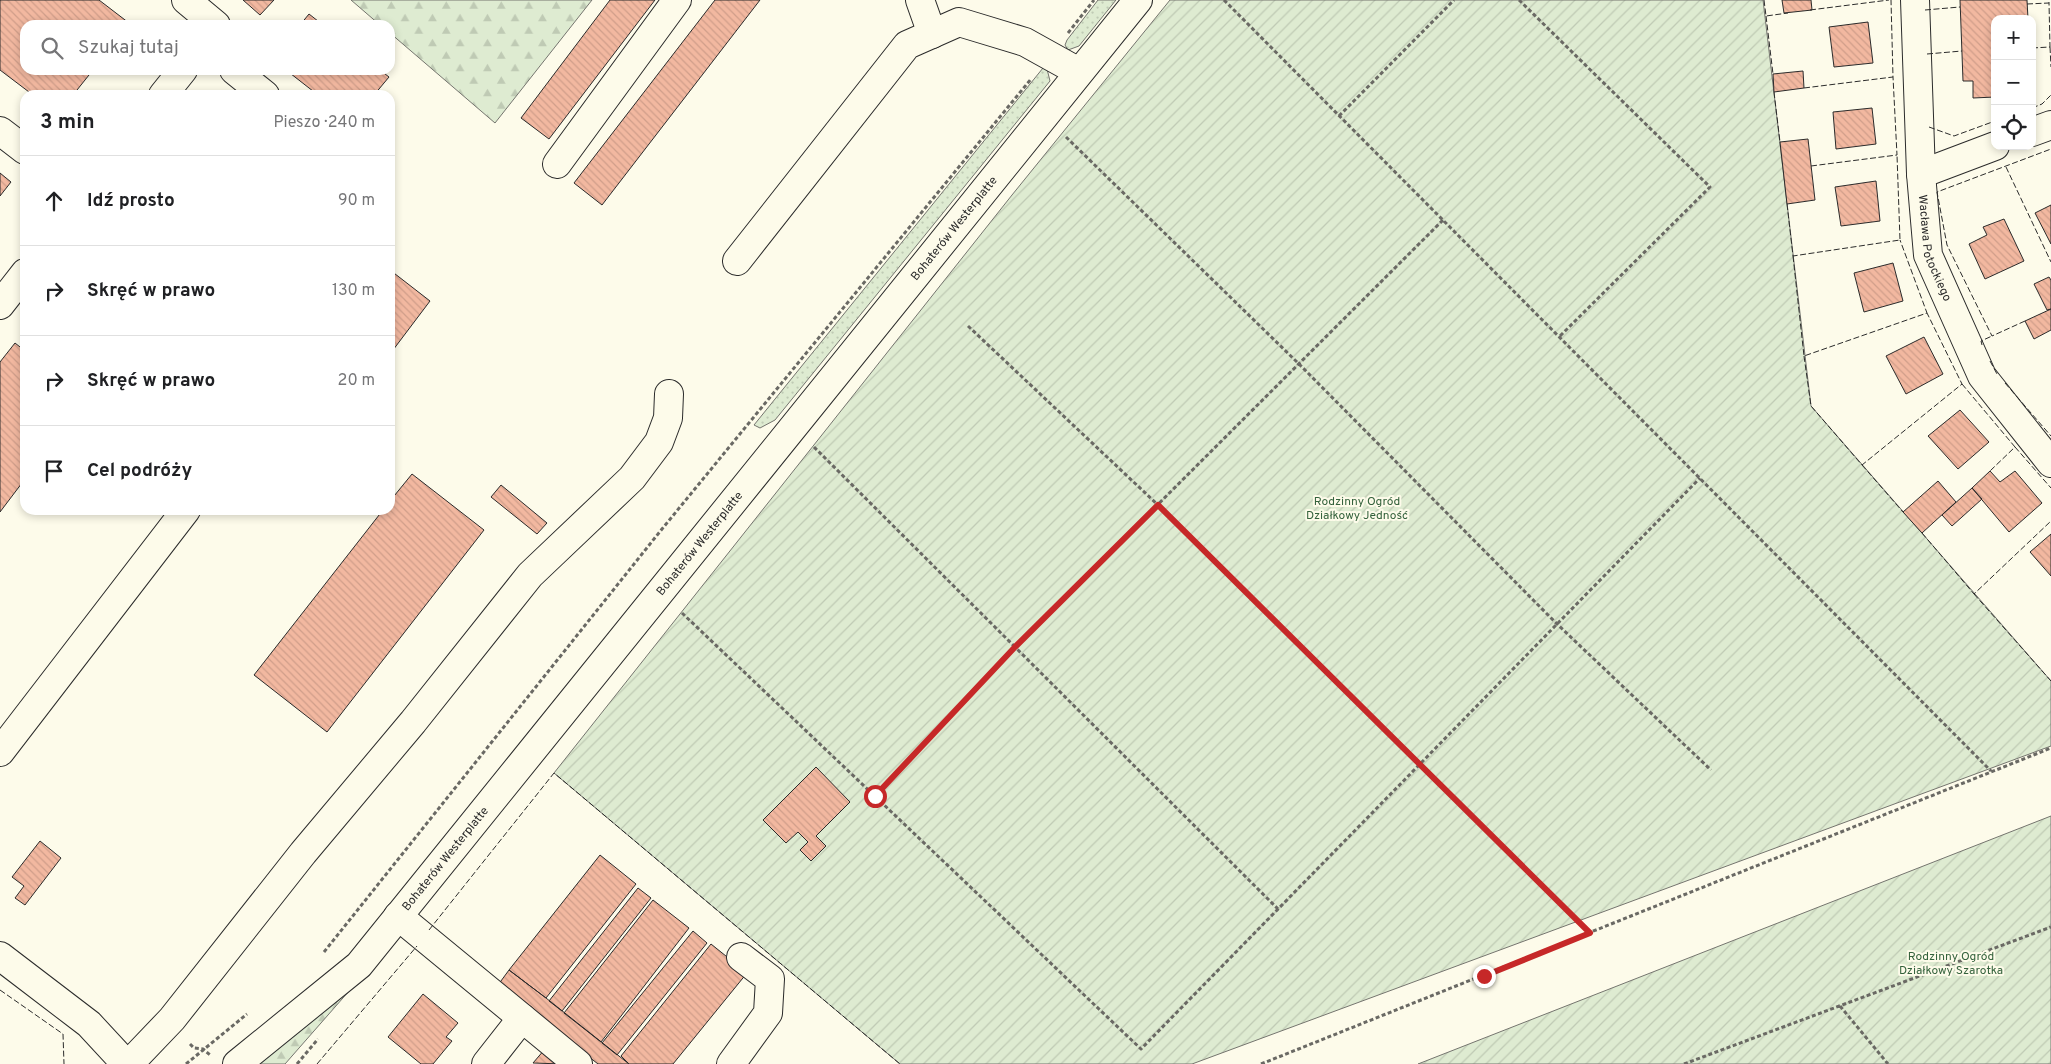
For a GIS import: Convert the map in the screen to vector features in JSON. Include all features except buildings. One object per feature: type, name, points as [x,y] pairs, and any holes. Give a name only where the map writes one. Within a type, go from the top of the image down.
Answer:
[{"type":"street","points":[[186,0],[210,20]]},
{"type":"street","points":[[556,164],[677,0]]},
{"type":"street","points":[[920,0],[932,34]]},
{"type":"street","name":"Bohaterów Westerplatte","points":[[237,1064],[359,965],[1138,0]]},
{"type":"street","name":"Wacława Potockiego","points":[[1915,0],[1921,174],[1928,255],[1982,376],[2051,462]]},
{"type":"street","points":[[737,261],[907,45],[959,22],[1025,42],[1079,72]]},
{"type":"street","points":[[167,90],[179,75]]},
{"type":"street","points":[[240,75],[259,90]]},
{"type":"street","points":[[2036,131],[2051,125]]},
{"type":"street","points":[[0,130],[20,146]]},
{"type":"street","points":[[1921,174],[1991,148]]},
{"type":"street","points":[[0,305],[20,279]]},
{"type":"street","points":[[0,956],[89,1024],[127,1064],[172,1019],[303,853],[413,722],[530,574],[632,478],[660,442],[668,418],[669,394]]},
{"type":"street","points":[[0,752],[182,515]]},
{"type":"street","points":[[398,916],[578,1064]]},
{"type":"street","points":[[731,1064],[768,1012],[770,979],[741,957]]},
{"type":"street","points":[[486,1064],[522,1018]]},
{"type":"path","points":[[318,956],[326,950],[662,529],[1094,0]]},
{"type":"path","points":[[1224,0],[1991,771]]},
{"type":"path","points":[[1340,116],[1454,0]]},
{"type":"path","points":[[1519,0],[1710,187],[1559,337]]},
{"type":"path","points":[[1059,130],[1299,364],[1557,624],[1712,770]]},
{"type":"path","points":[[875,796],[1015,647],[1443,220]]},
{"type":"path","points":[[968,326],[1158,505],[1590,933]]},
{"type":"path","points":[[814,446],[1278,909]]},
{"type":"path","points":[[679,611],[1141,1049],[1700,478]]},
{"type":"path","points":[[1261,1064],[2051,748]]},
{"type":"path","points":[[1684,1064],[2050,928]]},
{"type":"path","points":[[1840,1006],[1888,1064]]},
{"type":"path","points":[[186,1064],[249,1012]]},
{"type":"green space","points":[[351,0],[592,0],[495,123],[395,37],[395,20],[374,20]]},
{"type":"green space","points":[[1098,0],[1116,0],[1079,46],[1068,50],[1065,45],[1067,40]]},
{"type":"green space","name":"Rodzinny Ogród Działkowy Jedność","points":[[1170,0],[1763,0],[1811,406],[2051,681],[2051,746],[1192,1064],[900,1064],[554,773],[1012,195]]},
{"type":"green space","points":[[1043,68],[1047,69],[1050,81],[775,420],[760,428],[754,425]]},
{"type":"green space","name":"Rodzinny Ogród Działkowy Szarotka","points":[[2051,816],[2051,1064],[1418,1064]]},
{"type":"green space","points":[[364,974],[285,1064],[254,1064]]},
{"type":"fence","points":[[1764,0],[1766,16],[1788,13]]},
{"type":"fence","points":[[1810,10],[1889,0]]},
{"type":"fence","points":[[1804,88],[1893,77],[1891,0]]},
{"type":"fence","points":[[2027,4],[2049,3],[2049,0]]},
{"type":"fence","points":[[2036,48],[2050,47],[2049,3]]},
{"type":"fence","points":[[1925,10],[1960,7]]},
{"type":"fence","points":[[1766,16],[1773,74]]},
{"type":"fence","points":[[2050,47],[2051,67]]},
{"type":"fence","points":[[1927,54],[1962,51]]},
{"type":"fence","points":[[1811,166],[1897,155],[1893,77]]},
{"type":"fence","points":[[1774,92],[1780,142]]},
{"type":"fence","points":[[2036,106],[2042,104],[2051,95]]},
{"type":"fence","points":[[1929,127],[1954,136],[1991,122]]},
{"type":"fence","points":[[2025,321],[1992,336],[1947,245],[1937,192],[2051,149]]},
{"type":"fence","points":[[1787,204],[1793,256],[1900,240],[1897,155]]},
{"type":"fence","points":[[2006,167],[2051,262]]},
{"type":"fence","points":[[1793,256],[1804,356],[1927,313],[1900,240]]},
{"type":"fence","points":[[1804,356],[1811,406],[1862,465],[1962,384],[1927,313]]},
{"type":"fence","points":[[1982,345],[1981,341],[1992,336]]},
{"type":"fence","points":[[1990,361],[1997,374]]},
{"type":"fence","points":[[2005,383],[2051,436]]},
{"type":"fence","points":[[1962,384],[2015,447],[1990,471]]},
{"type":"fence","points":[[2015,447],[2051,488]]},
{"type":"fence","points":[[1862,465],[1903,512]]},
{"type":"fence","points":[[1922,533],[1974,594],[2051,521]]},
{"type":"fence","points":[[1974,594],[2051,681]]},
{"type":"fence","points":[[429,930],[554,773],[900,1064]]},
{"type":"fence","points":[[317,1064],[417,946]]},
{"type":"fence","points":[[0,990],[63,1034],[64,1064]]},
{"type":"route","points":[[875,796],[1015,647],[1158,505],[1590,933],[1484,976]]}]
